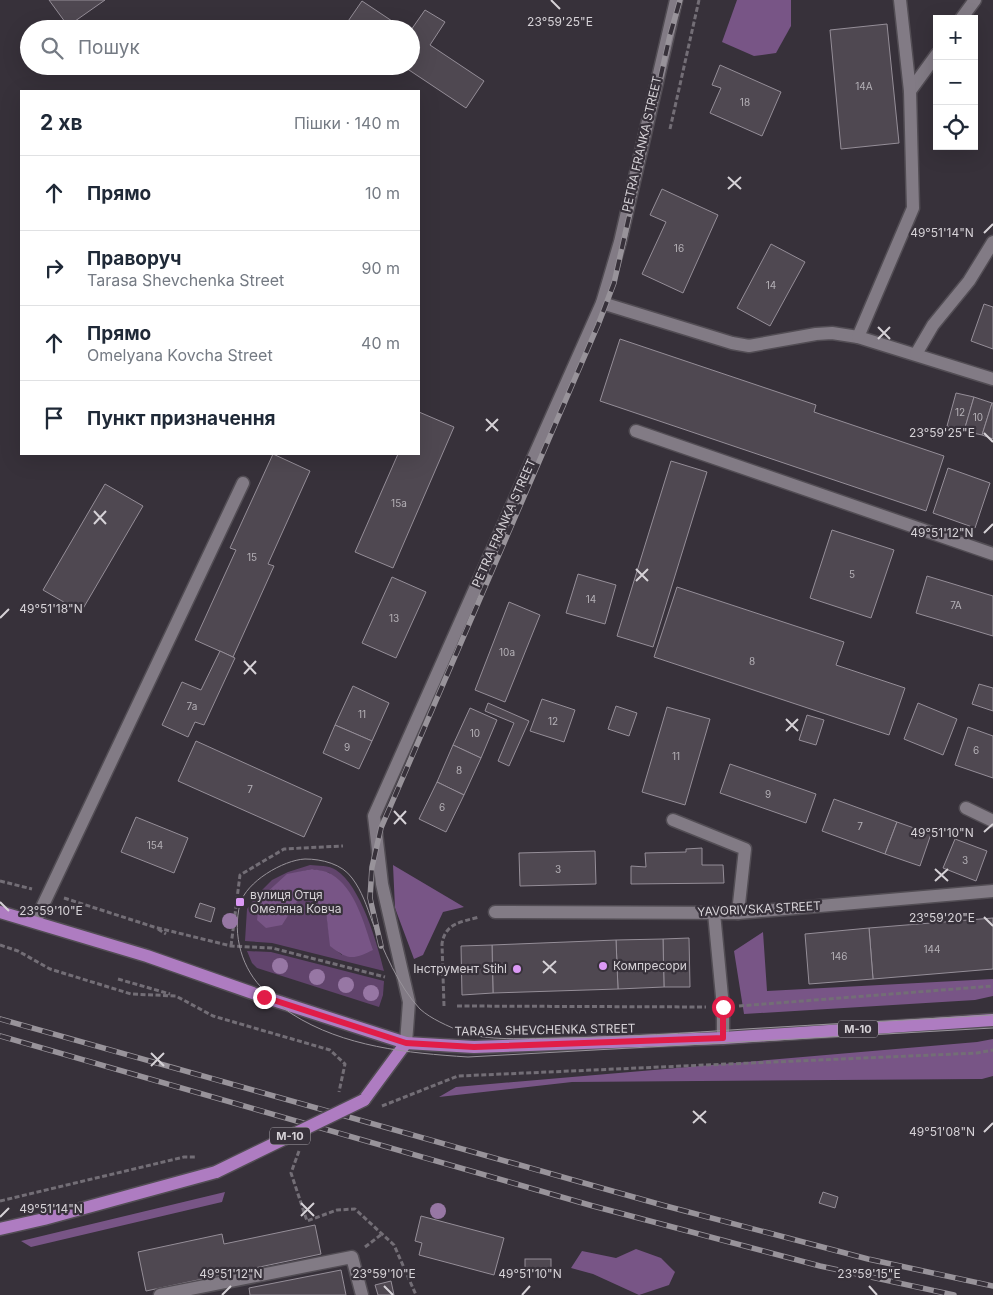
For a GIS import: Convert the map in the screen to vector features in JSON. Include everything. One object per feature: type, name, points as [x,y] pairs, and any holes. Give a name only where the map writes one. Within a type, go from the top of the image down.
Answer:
[{"type":"main road","name":"TARASA SHEVCHENKA STREET","points":[[0,912],[147,956],[264,997],[406,1043],[474,1047],[723,1038],[993,1020]]},
{"type":"main road","name":"М-10","points":[[0,1229],[44,1219],[216,1172],[369,1104],[406,1043]]},
{"type":"street","name":"PETRA FRANKA STREET","points":[[406,1043],[409,1002],[382,884],[374,816],[602,303],[620,242],[676,0]]},
{"type":"street","points":[[858,337],[913,208],[910,92],[900,0]]},
{"type":"street","points":[[964,15],[974,0]]},
{"type":"street","points":[[910,92],[933,60]]},
{"type":"street","points":[[916,354],[933,325],[969,281],[993,242]]},
{"type":"street","points":[[602,303],[732,343],[749,346],[816,334],[832,333],[858,337],[993,379]]},
{"type":"street","points":[[636,431],[993,554]]},
{"type":"street","points":[[35,922],[243,483]]},
{"type":"street","points":[[966,808],[993,821]]},
{"type":"street","points":[[673,820],[745,850],[738,913]]},
{"type":"street","name":"YAVORIVSKA STREET","points":[[495,912],[738,913],[993,891]]},
{"type":"street","points":[[714,913],[723,1007],[723,1038]]},
{"type":"street","points":[[160,1295],[223,1289],[352,1257],[362,1295]]},
{"type":"path","points":[[670,128],[699,0]]},
{"type":"path","points":[[231,946],[240,875],[284,849],[344,846]]},
{"type":"path","points":[[0,881],[50,893],[154,927],[231,946],[272,948],[388,978]]},
{"type":"path","points":[[444,1006],[443,935],[456,924],[495,912]]},
{"type":"path","points":[[154,927],[166,934]]},
{"type":"path","points":[[0,945],[18,951],[50,969],[132,994],[176,996]]},
{"type":"path","points":[[118,978],[176,996],[213,1016],[330,1050],[345,1064],[339,1095]]},
{"type":"path","points":[[369,1104],[458,1076],[977,1053],[993,1050]]},
{"type":"path","points":[[300,1148],[291,1173],[307,1222],[337,1210],[355,1209],[394,1245],[416,1295]]},
{"type":"path","points":[[0,1201],[184,1157],[201,1158]]},
{"type":"shaded area","points":[[737,0],[791,0],[791,26],[776,53],[754,56],[722,42]]},
{"type":"shaded area","points":[[310,865],[323,866],[333,868],[345,878],[367,916],[384,971],[272,943],[245,941],[247,909],[272,880],[288,872]],"holes":[[[312,869],[330,873],[342,955],[331,946],[326,912],[315,900],[298,899],[287,875]]]},
{"type":"shaded area","points":[[393,865],[464,907],[443,912],[423,955],[414,959],[395,908]]},
{"type":"shaded area","points":[[312,869],[331,874],[347,889],[358,908],[373,950],[360,956],[351,957],[342,954],[330,946],[326,912],[315,900],[298,900],[282,925],[266,928],[257,920],[259,905],[264,895],[287,874]]},
{"type":"shaded area","points":[[763,932],[767,991],[993,979],[993,996],[975,1000],[744,1014],[734,951]]},
{"type":"shaded area","points":[[247,951],[271,952],[384,981],[383,995],[379,1007],[257,968],[252,963]]},
{"type":"shaded area","points":[[993,1039],[993,1076],[982,1079],[572,1082],[439,1097],[456,1087],[977,1042]]},
{"type":"shaded area","points":[[225,1192],[222,1202],[31,1247],[21,1241]]},
{"type":"shaded area","points":[[636,1249],[661,1258],[675,1272],[669,1285],[639,1295],[593,1274],[571,1268],[582,1251],[616,1258]]},
{"type":"building","points":[[49,0],[105,0],[77,20],[64,20]]},
{"type":"building","points":[[362,1],[390,20],[349,20]]},
{"type":"building","points":[[425,10],[445,22],[430,45],[484,81],[466,108],[416,75],[420,75],[420,20],[418,20]]},
{"type":"building","points":[[887,24],[899,143],[841,149],[830,30]]},
{"type":"building","points":[[720,65],[781,92],[762,136],[710,113],[721,88],[712,85]]},
{"type":"building","points":[[662,189],[718,215],[683,293],[642,274],[666,222],[650,215]]},
{"type":"building","points":[[771,244],[805,262],[770,326],[737,308]]},
{"type":"building","points":[[984,304],[993,307],[993,349],[971,341]]},
{"type":"building","points":[[620,339],[816,405],[814,412],[944,456],[926,511],[600,401]]},
{"type":"building","points":[[956,393],[974,397],[964,431],[947,426]]},
{"type":"building","points":[[974,397],[992,403],[982,435],[964,431]]},
{"type":"building","points":[[993,403],[993,439],[982,435]]},
{"type":"building","points":[[420,412],[454,427],[393,568],[355,552],[398,455],[420,455]]},
{"type":"building","points":[[273,455],[310,471],[268,564],[274,566],[233,657],[195,640],[236,550],[230,548]]},
{"type":"building","points":[[671,461],[707,472],[653,647],[617,636]]},
{"type":"building","points":[[948,468],[990,483],[975,528],[933,513]]},
{"type":"building","points":[[105,484],[143,506],[81,612],[43,590]]},
{"type":"building","points":[[832,530],[894,550],[871,618],[810,598]]},
{"type":"building","points":[[578,574],[616,585],[605,624],[566,613]]},
{"type":"building","points":[[927,576],[993,596],[993,636],[916,613]]},
{"type":"building","points":[[392,577],[426,592],[396,658],[362,643]]},
{"type":"building","points":[[677,587],[844,642],[836,665],[905,688],[889,735],[654,657]]},
{"type":"building","points":[[509,602],[540,615],[505,702],[475,690]]},
{"type":"building","points":[[220,651],[235,658],[204,725],[195,722],[188,737],[162,725],[182,682],[201,690]]},
{"type":"building","points":[[979,684],[993,688],[993,711],[972,704]]},
{"type":"building","points":[[353,686],[389,703],[372,741],[335,725]]},
{"type":"building","points":[[542,699],[575,710],[564,742],[530,731]]},
{"type":"building","points":[[488,703],[529,721],[509,766],[498,761],[514,723],[485,711]]},
{"type":"building","points":[[918,703],[957,719],[943,755],[904,739]]},
{"type":"building","points":[[616,706],[637,713],[629,736],[608,729]]},
{"type":"building","points":[[667,707],[710,719],[685,805],[642,792]]},
{"type":"building","points":[[470,708],[497,720],[481,758],[453,745]]},
{"type":"building","points":[[807,715],[824,720],[816,745],[799,740]]},
{"type":"building","points":[[335,725],[372,741],[359,769],[323,753]]},
{"type":"building","points":[[968,727],[993,736],[993,778],[955,765]]},
{"type":"building","points":[[196,741],[322,798],[304,837],[178,781]]},
{"type":"building","points":[[453,745],[481,758],[464,795],[437,782]]},
{"type":"building","points":[[730,764],[816,794],[806,823],[720,793]]},
{"type":"building","points":[[437,782],[464,795],[446,832],[419,819]]},
{"type":"building","points":[[834,799],[897,822],[885,854],[822,831]]},
{"type":"building","points":[[136,817],[188,838],[174,873],[121,852]]},
{"type":"building","points":[[897,822],[931,834],[920,866],[885,854]]},
{"type":"building","points":[[955,839],[987,851],[976,881],[943,868]]},
{"type":"building","points":[[702,848],[702,865],[723,865],[724,883],[631,884],[631,866],[646,867],[645,853],[686,852],[686,849]]},
{"type":"building","points":[[595,851],[596,884],[520,886],[519,853]]},
{"type":"building","points":[[200,903],[215,908],[211,922],[195,917]]},
{"type":"building","points":[[993,918],[993,969],[873,979],[869,928]]},
{"type":"building","points":[[869,928],[873,979],[809,984],[805,934]]},
{"type":"building","points":[[689,938],[690,987],[664,987],[663,939]]},
{"type":"building","points":[[663,939],[664,987],[618,989],[616,940]]},
{"type":"building","points":[[616,940],[618,989],[493,993],[492,945]]},
{"type":"building","points":[[492,945],[493,993],[462,995],[461,946]]},
{"type":"building","points":[[823,1192],[838,1197],[835,1208],[819,1203]]},
{"type":"building","points":[[421,1216],[504,1238],[494,1275],[419,1255],[422,1243],[415,1241]]},
{"type":"building","points":[[315,1225],[321,1254],[146,1291],[138,1252],[222,1234],[224,1244]]},
{"type":"building","points":[[525,1259],[551,1259],[551,1273],[525,1273]]},
{"type":"building","points":[[341,1270],[346,1295],[250,1295],[249,1288]]},
{"type":"building","points":[[391,1281],[394,1295],[378,1295],[375,1285]]},
{"type":"tram line","points":[[993,1015],[612,1037],[528,1039],[485,1037],[462,1032],[434,1019],[424,1013],[412,1000],[392,968],[359,888],[348,873],[337,866],[325,861],[305,859],[286,863],[276,868],[257,880],[250,888],[240,904],[238,916],[238,940],[250,973],[257,983],[285,1009],[312,1025],[333,1034],[354,1041],[399,1050],[468,1057],[993,1028]]},
{"type":"railway","points":[[381,946],[370,898],[372,867],[381,828],[598,325],[614,283],[670,35],[680,0]]},
{"type":"railway","points":[[0,1019],[662,1205],[868,1259],[993,1286]]},
{"type":"railway","points":[[0,1036],[593,1206],[820,1266],[954,1295]]},
{"type":"place","name":"вулиця Отця Омеляна Ковча","points":[[240,902]]},
{"type":"place","name":"Компресори","points":[[603,966]]},
{"type":"place","name":"Інструмент Stihl","points":[[517,969]]},
{"type":"route","points":[[264,997],[406,1043],[474,1047],[723,1038],[723,1007]]}]
